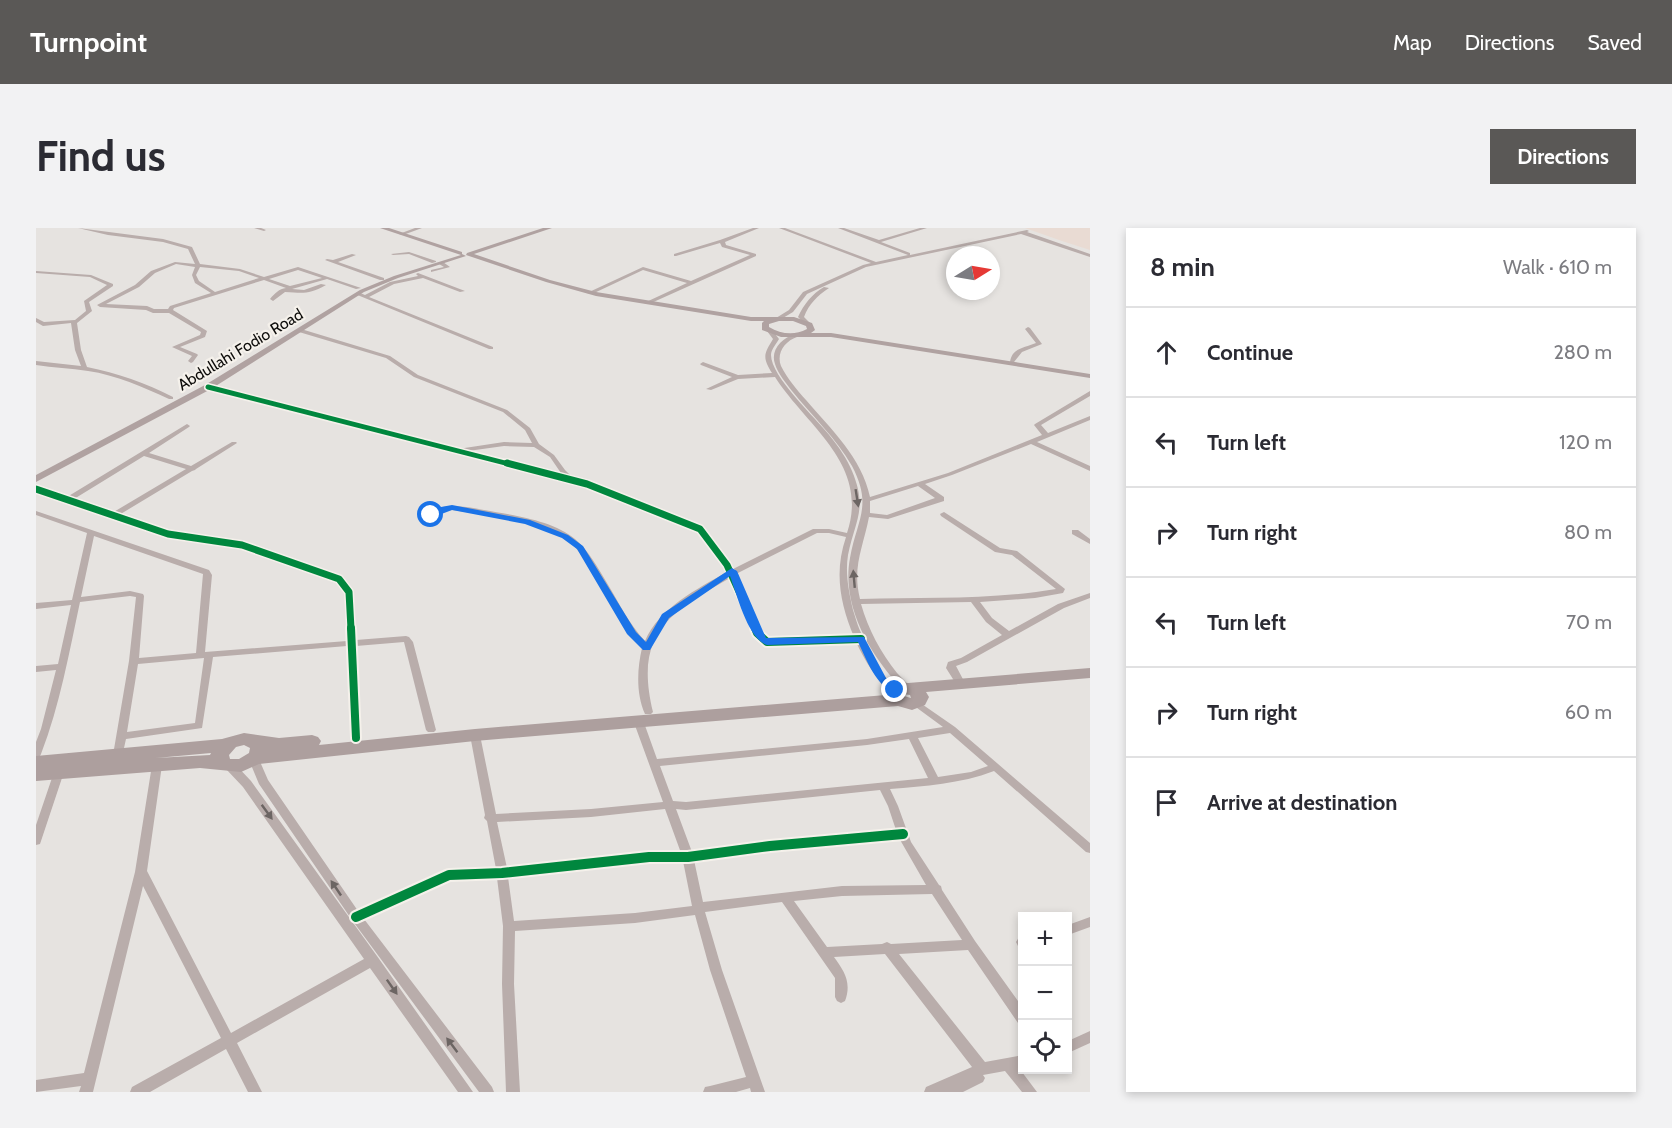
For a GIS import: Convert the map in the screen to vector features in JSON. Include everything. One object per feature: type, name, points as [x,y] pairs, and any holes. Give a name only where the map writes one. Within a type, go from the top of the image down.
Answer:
[{"type":"highway","points":[[905,694],[961,685],[1090,673]]},
{"type":"highway","points":[[36,763],[118,755],[226,758],[243,765],[255,753],[279,744],[431,730],[1090,682]]},
{"type":"highway","points":[[255,753],[475,735],[643,716]]},
{"type":"highway","points":[[36,774],[226,758],[244,739],[255,753]]},
{"type":"main road","points":[[383,228],[548,282],[590,293],[750,319],[794,319],[826,330],[1090,375]]},
{"type":"main road","name":"Abdullahi Fodio Road","points":[[464,255],[541,228]]},
{"type":"main road","name":"Abdullahi Fodio Road","points":[[36,479],[208,387],[382,279],[549,228]]},
{"type":"main road","points":[[464,255],[543,284],[584,295],[741,321],[768,330],[797,335],[831,335],[1090,375]]},
{"type":"main road","name":"Abdullahi Fodio Road","points":[[36,473],[243,361],[360,293],[438,262]]},
{"type":"main road","points":[[768,330],[766,323],[776,319]]},
{"type":"main road","points":[[797,335],[811,330],[808,324]]},
{"type":"street","points":[[80,228],[110,235],[158,237],[190,248],[198,265],[194,275],[197,282],[215,294]]},
{"type":"street","points":[[256,228],[264,230]]},
{"type":"street","points":[[401,234],[420,228]]},
{"type":"street","points":[[676,255],[757,228]]},
{"type":"street","points":[[781,228],[874,263]]},
{"type":"street","points":[[840,228],[878,241],[925,228]]},
{"type":"street","points":[[903,228],[913,231]]},
{"type":"street","points":[[1010,228],[1090,254]]},
{"type":"street","points":[[776,319],[784,316],[805,293],[874,263],[1026,232]]},
{"type":"street","points":[[808,324],[801,315],[814,296],[829,286],[882,265],[1026,232]]},
{"type":"street","points":[[647,303],[689,282],[754,255],[724,246],[722,241]]},
{"type":"street","points":[[878,241],[876,242],[910,255]]},
{"type":"street","points":[[393,254],[409,253],[448,267],[433,272]]},
{"type":"street","points":[[354,255],[330,261],[382,279]]},
{"type":"street","points":[[191,361],[195,355],[175,347],[203,336],[204,330],[170,311],[100,305],[137,286],[145,278],[164,267],[175,263],[240,270],[302,292],[323,285],[316,281],[326,278]]},
{"type":"street","points":[[170,311],[172,307],[298,268],[491,348]]},
{"type":"street","points":[[590,293],[643,268],[689,282]]},
{"type":"street","points":[[36,272],[91,276],[111,285],[86,302],[89,311],[74,323],[78,350],[85,369]]},
{"type":"street","points":[[412,272],[462,291]]},
{"type":"street","points":[[360,293],[423,276]]},
{"type":"street","points":[[273,299],[278,293],[290,288]]},
{"type":"street","points":[[36,320],[43,324],[77,321]]},
{"type":"street","points":[[1012,361],[1015,351],[1039,344],[1028,329]]},
{"type":"street","points":[[768,330],[776,339],[768,359],[776,375],[847,466],[858,506],[843,566],[844,586],[847,604],[861,639],[882,680],[952,729],[1090,849]]},
{"type":"street","points":[[301,331],[388,357],[416,376],[505,411],[528,429],[536,445],[552,456],[562,471],[572,480]]},
{"type":"street","points":[[797,335],[783,341],[777,354],[778,365],[849,456],[860,476],[867,515],[853,568],[857,602],[882,659],[905,694]]},
{"type":"street","points":[[38,364],[85,369],[135,381],[171,398]]},
{"type":"street","points":[[704,364],[737,377]]},
{"type":"street","points":[[709,389],[737,377],[776,375]]},
{"type":"street","points":[[208,387],[594,486],[700,529],[713,541],[732,571],[762,640],[767,642],[861,639]]},
{"type":"street","points":[[1047,436],[1038,429],[1037,425],[1090,393]]},
{"type":"street","points":[[866,500],[920,484],[1090,418]]},
{"type":"street","points":[[68,500],[187,426]]},
{"type":"street","points":[[1032,442],[1090,469]]},
{"type":"street","points":[[112,516],[234,443]]},
{"type":"street","points":[[456,451],[504,444],[536,445]]},
{"type":"street","points":[[143,453],[193,469]]},
{"type":"street","points":[[867,515],[888,517],[941,499],[920,484]]},
{"type":"street","points":[[36,489],[112,516],[188,538],[242,544],[339,579],[349,592],[356,738]]},
{"type":"street","points":[[431,515],[443,509],[452,508],[527,522],[565,537],[580,548],[632,634],[647,648]]},
{"type":"street","points":[[36,513],[206,572],[208,575],[199,726],[122,736]]},
{"type":"street","points":[[857,602],[1034,597],[1061,589],[1014,553],[998,550],[944,514]]},
{"type":"street","points":[[710,1092],[756,1087],[699,910],[688,857],[654,764],[643,716],[642,679],[647,648],[665,616],[732,571],[816,531],[829,531],[851,536]]},
{"type":"street","points":[[36,754],[46,729],[62,667],[91,532]]},
{"type":"street","points":[[1076,532],[1090,542]]},
{"type":"street","points":[[36,606],[130,593],[140,596],[134,662],[118,755]]},
{"type":"street","points":[[961,685],[951,664],[960,662],[1061,606],[1090,595]]},
{"type":"street","points":[[973,599],[989,620],[1008,635]]},
{"type":"street","points":[[134,662],[352,645],[401,638],[409,642],[431,730]]},
{"type":"street","points":[[36,669],[62,667]]},
{"type":"street","points":[[654,764],[912,736],[952,729]]},
{"type":"street","points":[[475,735],[489,818],[502,873],[509,926],[508,984],[513,1092]]},
{"type":"street","points":[[912,736],[935,781]]},
{"type":"street","points":[[255,753],[263,781],[356,917],[487,1092]]},
{"type":"street","points":[[226,758],[247,784],[466,1092]]},
{"type":"street","points":[[36,1086],[88,1086],[141,872],[158,765]]},
{"type":"street","points":[[489,818],[591,813],[669,805],[696,806],[935,781],[974,775],[994,767]]},
{"type":"street","points":[[36,841],[59,772]]},
{"type":"street","points":[[883,786],[915,858],[971,945],[1018,1012]]},
{"type":"street","points":[[356,917],[449,875],[502,873],[649,857],[688,857],[770,846],[903,834]]},
{"type":"street","points":[[141,872],[255,1092]]},
{"type":"street","points":[[509,926],[635,918],[699,910],[704,906],[842,891],[937,889]]},
{"type":"street","points":[[785,897],[841,977],[841,997]]},
{"type":"street","points":[[1072,929],[1090,922]]},
{"type":"street","points":[[824,952],[887,947],[971,945]]},
{"type":"street","points":[[887,947],[980,1073]]},
{"type":"street","points":[[137,1092],[373,960]]},
{"type":"street","points":[[1072,1045],[1090,1037]]},
{"type":"street","points":[[931,1092],[980,1073],[1018,1062]]},
{"type":"street","points":[[1008,1064],[1030,1092]]},
{"type":"street","points":[[948,1092],[980,1073]]},
{"type":"shaded area","points":[[1025,228],[1090,228],[1090,250],[1062,241]]},
{"type":"cycle path","points":[[208,387],[587,484],[700,529],[727,565],[757,633],[767,642],[861,639]]},
{"type":"cycle path","points":[[36,489],[168,534],[242,545],[339,579],[349,592],[356,738]]},
{"type":"cycle path","points":[[356,917],[449,875],[502,873],[649,857],[688,857],[770,846],[903,834]]},
{"type":"route","points":[[431,515],[443,509],[452,508],[527,522],[565,537],[580,548],[632,634],[647,648],[665,616],[732,571],[762,640],[767,642],[861,639],[882,680],[895,690]]}]
